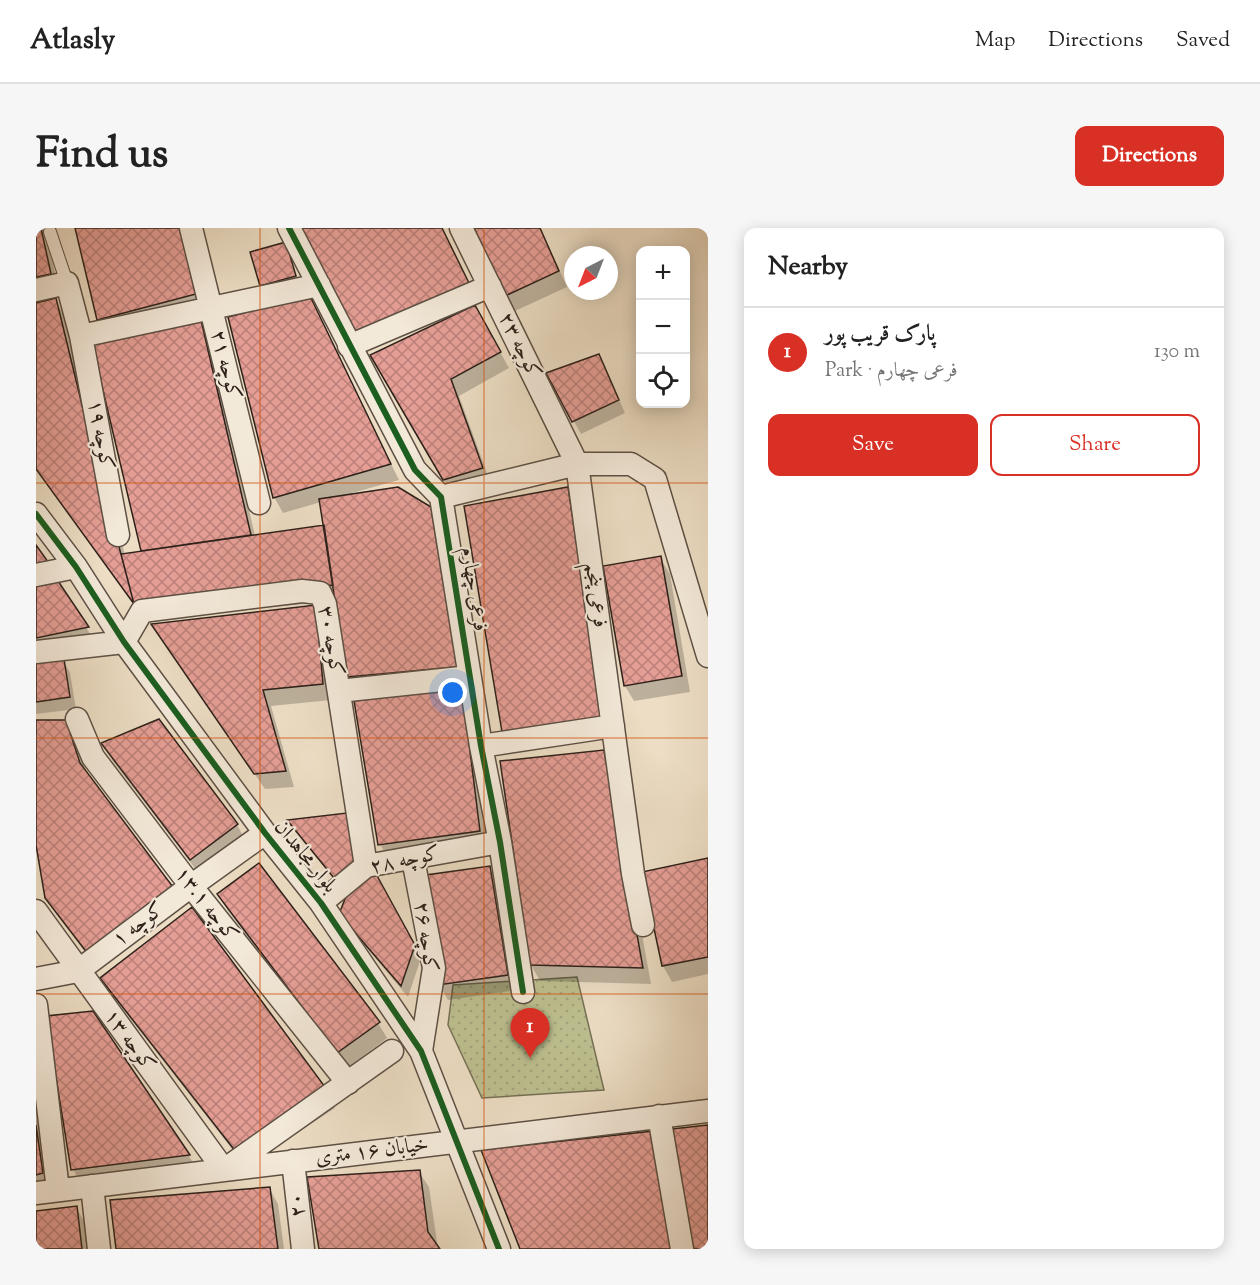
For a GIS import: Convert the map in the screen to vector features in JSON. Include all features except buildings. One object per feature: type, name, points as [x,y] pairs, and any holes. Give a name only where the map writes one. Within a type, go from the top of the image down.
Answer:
[{"type":"street","name":"کوچه ۲۱","points":[[191,228],[259,503]]},
{"type":"street","points":[[289,228],[415,470],[441,497],[578,464],[631,464],[655,479],[708,656]]},
{"type":"street","name":"کوچه ۲۳","points":[[461,228],[578,464]]},
{"type":"street","points":[[36,290],[67,283]]},
{"type":"street","name":"کوچه ۱۹","points":[[67,283],[81,336],[118,535]]},
{"type":"street","points":[[81,336],[319,285]]},
{"type":"street","points":[[349,346],[490,286]]},
{"type":"street","name":"فرعی پنجم","points":[[578,464],[613,726]]},
{"type":"street","name":"فرعی چهارم","points":[[441,497],[481,746],[500,842],[523,992]]},
{"type":"street","name":"بلوار مجاهدان","points":[[36,514],[76,567],[124,642],[264,833],[321,903],[421,1051],[499,1249]]},
{"type":"street","points":[[36,575],[76,567]]},
{"type":"street","name":"کوچه ۳۰","points":[[124,642],[142,611],[303,591],[320,593],[325,604],[366,866]]},
{"type":"street","points":[[36,652],[124,642]]},
{"type":"street","points":[[339,691],[470,677]]},
{"type":"street","name":"کوچه ۱۳.۱","points":[[77,719],[93,757],[191,886],[348,1083]]},
{"type":"street","points":[[481,746],[613,726],[633,874],[643,925]]},
{"type":"street","name":"کوچه ۱","points":[[36,979],[78,971],[264,833]]},
{"type":"street","name":"کوچه ۲۸","points":[[321,903],[366,866],[500,842]]},
{"type":"street","name":"کوچه ۲۶","points":[[413,859],[434,968],[421,1051]]},
{"type":"street","name":"کوچه ۱۳","points":[[36,911],[224,1170]]},
{"type":"street","points":[[36,1005],[47,1192]]},
{"type":"street","points":[[224,1170],[392,1051]]},
{"type":"street","name":"خیابان ۱۶ متری","points":[[47,1192],[708,1111]]},
{"type":"street","points":[[659,1116],[682,1249]]},
{"type":"street","name":"۲۰","points":[[293,1161],[303,1249]]},
{"type":"street","points":[[92,1186],[99,1249]]},
{"type":"lane","points":[[50,232],[67,283]]},
{"type":"green space","points":[[577,977],[604,1090],[482,1098],[448,1025],[453,985]]},
{"type":"cycle path","points":[[289,228],[415,470],[441,497],[481,746],[500,842],[523,992]]},
{"type":"cycle path","points":[[36,514],[76,567],[124,642],[265,833],[321,903],[421,1051],[499,1249]]},
{"type":"place","name":"پارک قریب پور","points":[[530,1058]]}]
